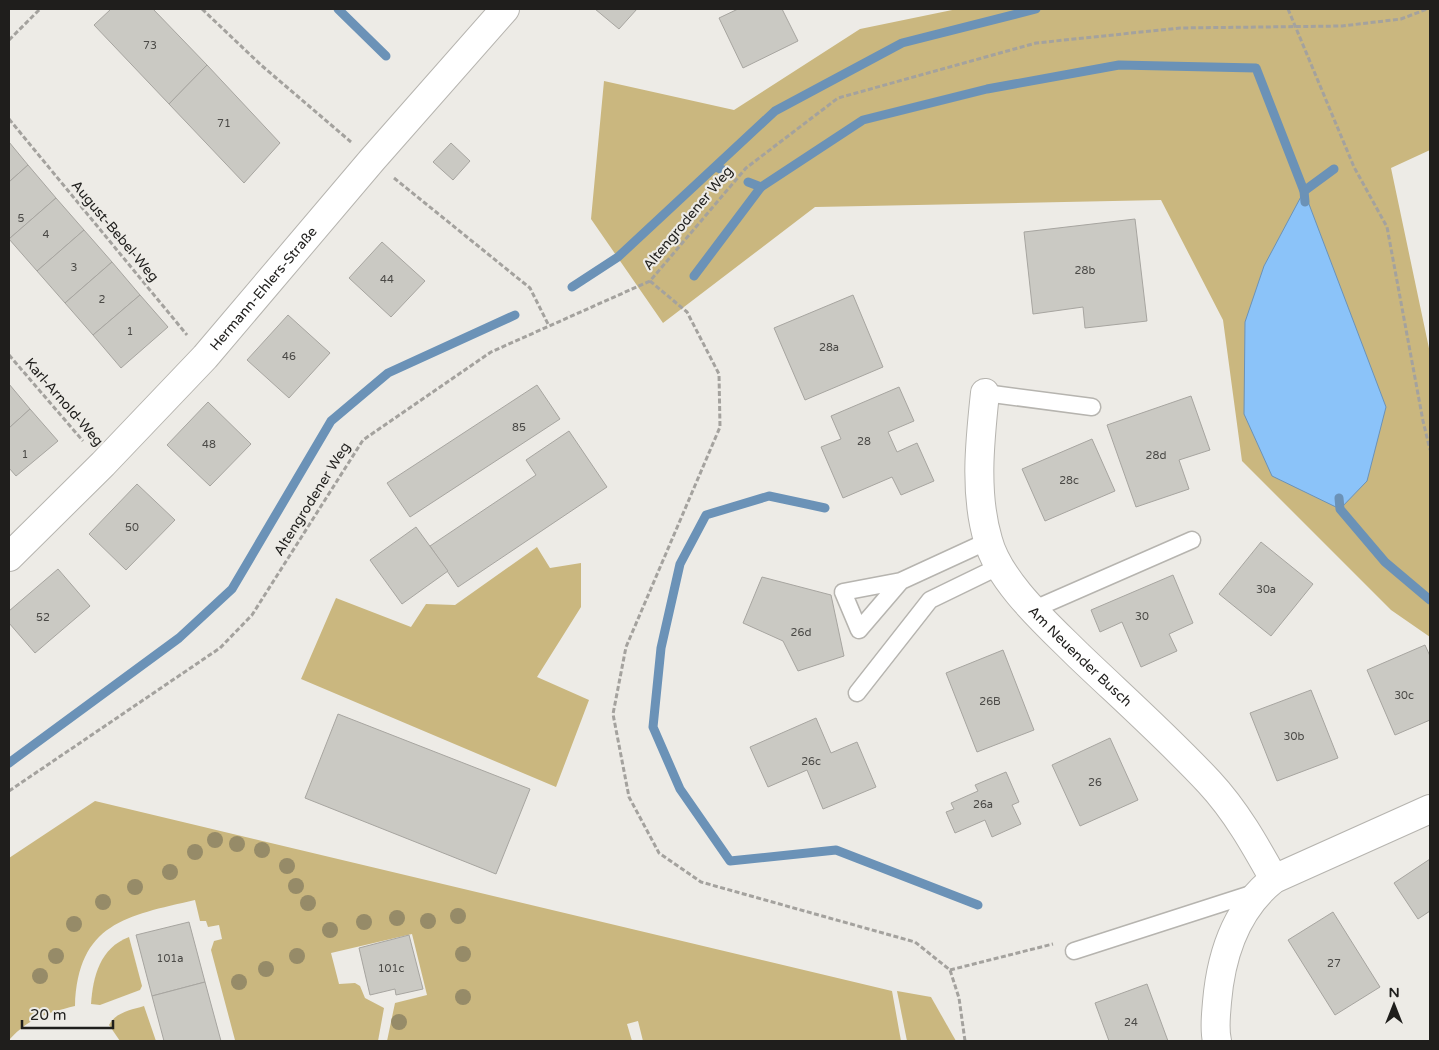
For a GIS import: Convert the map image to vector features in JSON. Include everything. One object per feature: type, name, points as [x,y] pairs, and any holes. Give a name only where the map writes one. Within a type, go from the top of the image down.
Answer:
[{"type":"street","name":"Hermann-Ehlers-Straße","points":[[9,557],[103,464],[205,357],[372,160],[505,9]]},
{"type":"street","name":"Am Neuender Busch","points":[[985,392],[980,435],[981,508],[988,541],[1000,566],[1032,610],[1210,782],[1248,831],[1266,886]]},
{"type":"street","points":[[1217,1041],[1214,1031],[1218,988],[1227,948],[1240,917],[1266,886],[1430,810]]},
{"type":"lane","points":[[985,392],[1092,407]]},
{"type":"lane","points":[[1032,610],[1192,540]]},
{"type":"lane","points":[[901,581],[988,541]]},
{"type":"lane","points":[[857,693],[930,600],[1000,566]]},
{"type":"lane","points":[[1074,951],[1266,886]]},
{"type":"path","points":[[9,40],[40,9]]},
{"type":"path","points":[[1288,9],[1354,167],[1387,227],[1430,450]]},
{"type":"path","name":"Altengrodener Weg","points":[[9,791],[220,648],[252,615],[364,440],[491,352],[650,281],[746,168],[838,98],[1036,43],[1180,28],[1342,26],[1401,19],[1427,9]]},
{"type":"path","name":"August-Bebel-Weg","points":[[9,119],[205,357]]},
{"type":"path","points":[[650,281],[687,312],[719,374],[720,427],[626,647],[613,714],[629,797],[659,853],[701,882],[915,942],[950,970],[959,998],[966,1041]]},
{"type":"path","name":"Karl-Arnold-Weg","points":[[9,355],[103,464]]},
{"type":"path","points":[[950,970],[1052,944],[1074,951]]},
{"type":"shaded area","points":[[957,9],[1430,9],[1430,150],[1391,168],[1430,353],[1430,637],[1391,610],[1242,461],[1223,320],[1161,200],[815,207],[663,323],[591,219],[604,81],[734,110],[860,29]]},
{"type":"shaded area","points":[[537,547],[550,568],[581,563],[581,607],[537,677],[589,700],[556,787],[301,679],[336,598],[411,627],[426,604],[455,605]]},
{"type":"shaded area","points":[[95,801],[892,991],[901,1041],[643,1041],[638,1021],[627,1024],[632,1041],[387,1041],[395,1003],[427,995],[412,934],[331,953],[339,984],[355,983],[360,986],[365,998],[384,1008],[378,1041],[232,1041],[235,1040],[211,950],[214,941],[222,939],[219,925],[208,927],[206,921],[200,921],[195,900],[148,912],[110,928],[96,940],[85,957],[78,978],[75,1006],[31,1021],[9,1040],[9,858]]},
{"type":"shaded area","points":[[129,937],[142,986],[140,990],[100,1005],[91,1004],[96,973],[100,964],[111,948]]},
{"type":"shaded area","points":[[897,991],[931,997],[956,1041],[907,1041]]},
{"type":"shaded area","points":[[144,1006],[156,1041],[120,1041],[109,1025],[124,1012]]},
{"type":"water","points":[[1304,191],[1386,407],[1367,481],[1340,509],[1272,476],[1244,414],[1245,322],[1264,266]]},
{"type":"building","points":[[111,9],[153,9],[207,65],[169,104],[94,25]]},
{"type":"building","points":[[595,9],[637,9],[619,29]]},
{"type":"building","points":[[738,9],[782,9],[798,41],[743,68],[719,18]]},
{"type":"building","points":[[207,65],[280,143],[244,183],[169,104]]},
{"type":"building","points":[[9,142],[28,165],[9,182]]},
{"type":"building","points":[[451,143],[470,161],[453,180],[433,162]]},
{"type":"building","points":[[28,165],[56,198],[9,239],[9,182]]},
{"type":"building","points":[[56,198],[84,230],[37,271],[9,239]]},
{"type":"building","points":[[1135,219],[1147,321],[1085,328],[1083,307],[1033,314],[1024,232]]},
{"type":"building","points":[[84,230],[112,262],[65,303],[37,271]]},
{"type":"building","points":[[382,242],[425,281],[391,317],[349,278]]},
{"type":"building","points":[[112,262],[140,295],[93,335],[65,303]]},
{"type":"building","points":[[140,295],[168,327],[121,368],[93,335]]},
{"type":"building","points":[[853,295],[883,367],[805,400],[774,328]]},
{"type":"building","points":[[288,315],[330,353],[289,398],[247,360]]},
{"type":"building","points":[[9,384],[30,409],[9,428]]},
{"type":"building","points":[[537,385],[560,419],[410,517],[387,483]]},
{"type":"building","points":[[899,387],[914,421],[888,432],[897,452],[917,443],[934,481],[901,495],[892,477],[843,498],[821,447],[841,439],[831,416]]},
{"type":"building","points":[[1191,396],[1210,450],[1179,460],[1189,489],[1136,507],[1107,425]]},
{"type":"building","points":[[208,402],[251,444],[210,486],[167,445]]},
{"type":"building","points":[[30,409],[58,441],[16,476],[9,468],[9,428]]},
{"type":"building","points":[[569,431],[607,487],[458,587],[430,546],[536,475],[526,460]]},
{"type":"building","points":[[1092,439],[1115,491],[1045,521],[1022,469]]},
{"type":"building","points":[[137,484],[175,520],[126,570],[89,534]]},
{"type":"building","points":[[416,527],[448,571],[402,604],[370,560]]},
{"type":"building","points":[[1261,542],[1313,584],[1271,636],[1219,594]]},
{"type":"building","points":[[58,569],[90,606],[35,653],[9,623],[9,611]]},
{"type":"building","points":[[1173,575],[1193,623],[1169,634],[1177,651],[1141,667],[1122,622],[1100,632],[1091,610]]},
{"type":"building","points":[[762,577],[831,595],[844,656],[798,671],[783,641],[743,623]]},
{"type":"building","points":[[1425,645],[1430,656],[1430,720],[1395,735],[1367,670]]},
{"type":"building","points":[[1003,650],[1034,730],[977,752],[946,673]]},
{"type":"building","points":[[1311,690],[1338,758],[1277,781],[1250,713]]},
{"type":"building","points":[[338,714],[530,789],[496,874],[305,798]]},
{"type":"building","points":[[816,718],[831,753],[857,742],[876,787],[823,809],[807,770],[768,787],[750,747]]},
{"type":"building","points":[[1110,738],[1138,800],[1080,826],[1052,765]]},
{"type":"building","points":[[1006,772],[1019,802],[1012,805],[1021,824],[992,837],[985,820],[955,833],[946,812],[954,809],[951,803],[978,791],[975,785]]},
{"type":"building","points":[[1430,859],[1430,911],[1418,919],[1394,883]]},
{"type":"building","points":[[1333,912],[1380,987],[1335,1015],[1288,940]]},
{"type":"building","points":[[189,922],[205,982],[152,996],[136,935]]},
{"type":"building","points":[[409,935],[423,989],[396,995],[395,989],[370,995],[359,948]]},
{"type":"building","points":[[205,982],[221,1041],[164,1041],[152,996]]},
{"type":"building","points":[[1147,984],[1168,1041],[1109,1041],[1095,1003]]},
{"type":"waterway","points":[[338,9],[386,56]]},
{"type":"waterway","points":[[572,287],[618,257],[775,111],[902,43],[1036,9]]},
{"type":"waterway","points":[[748,182],[761,187],[863,120],[987,89],[1119,65],[1256,68],[1304,191],[1305,202]]},
{"type":"waterway","points":[[716,167],[730,173]]},
{"type":"waterway","points":[[1304,191],[1334,169]]},
{"type":"waterway","points":[[694,276],[761,187]]},
{"type":"waterway","points":[[9,763],[179,638],[232,589],[331,421],[388,373],[515,315]]},
{"type":"waterway","points":[[825,508],[769,496],[706,515],[680,564],[661,648],[653,727],[680,789],[730,861],[836,850],[978,905]]},
{"type":"waterway","points":[[1339,498],[1340,509],[1385,562],[1430,600]]}]
